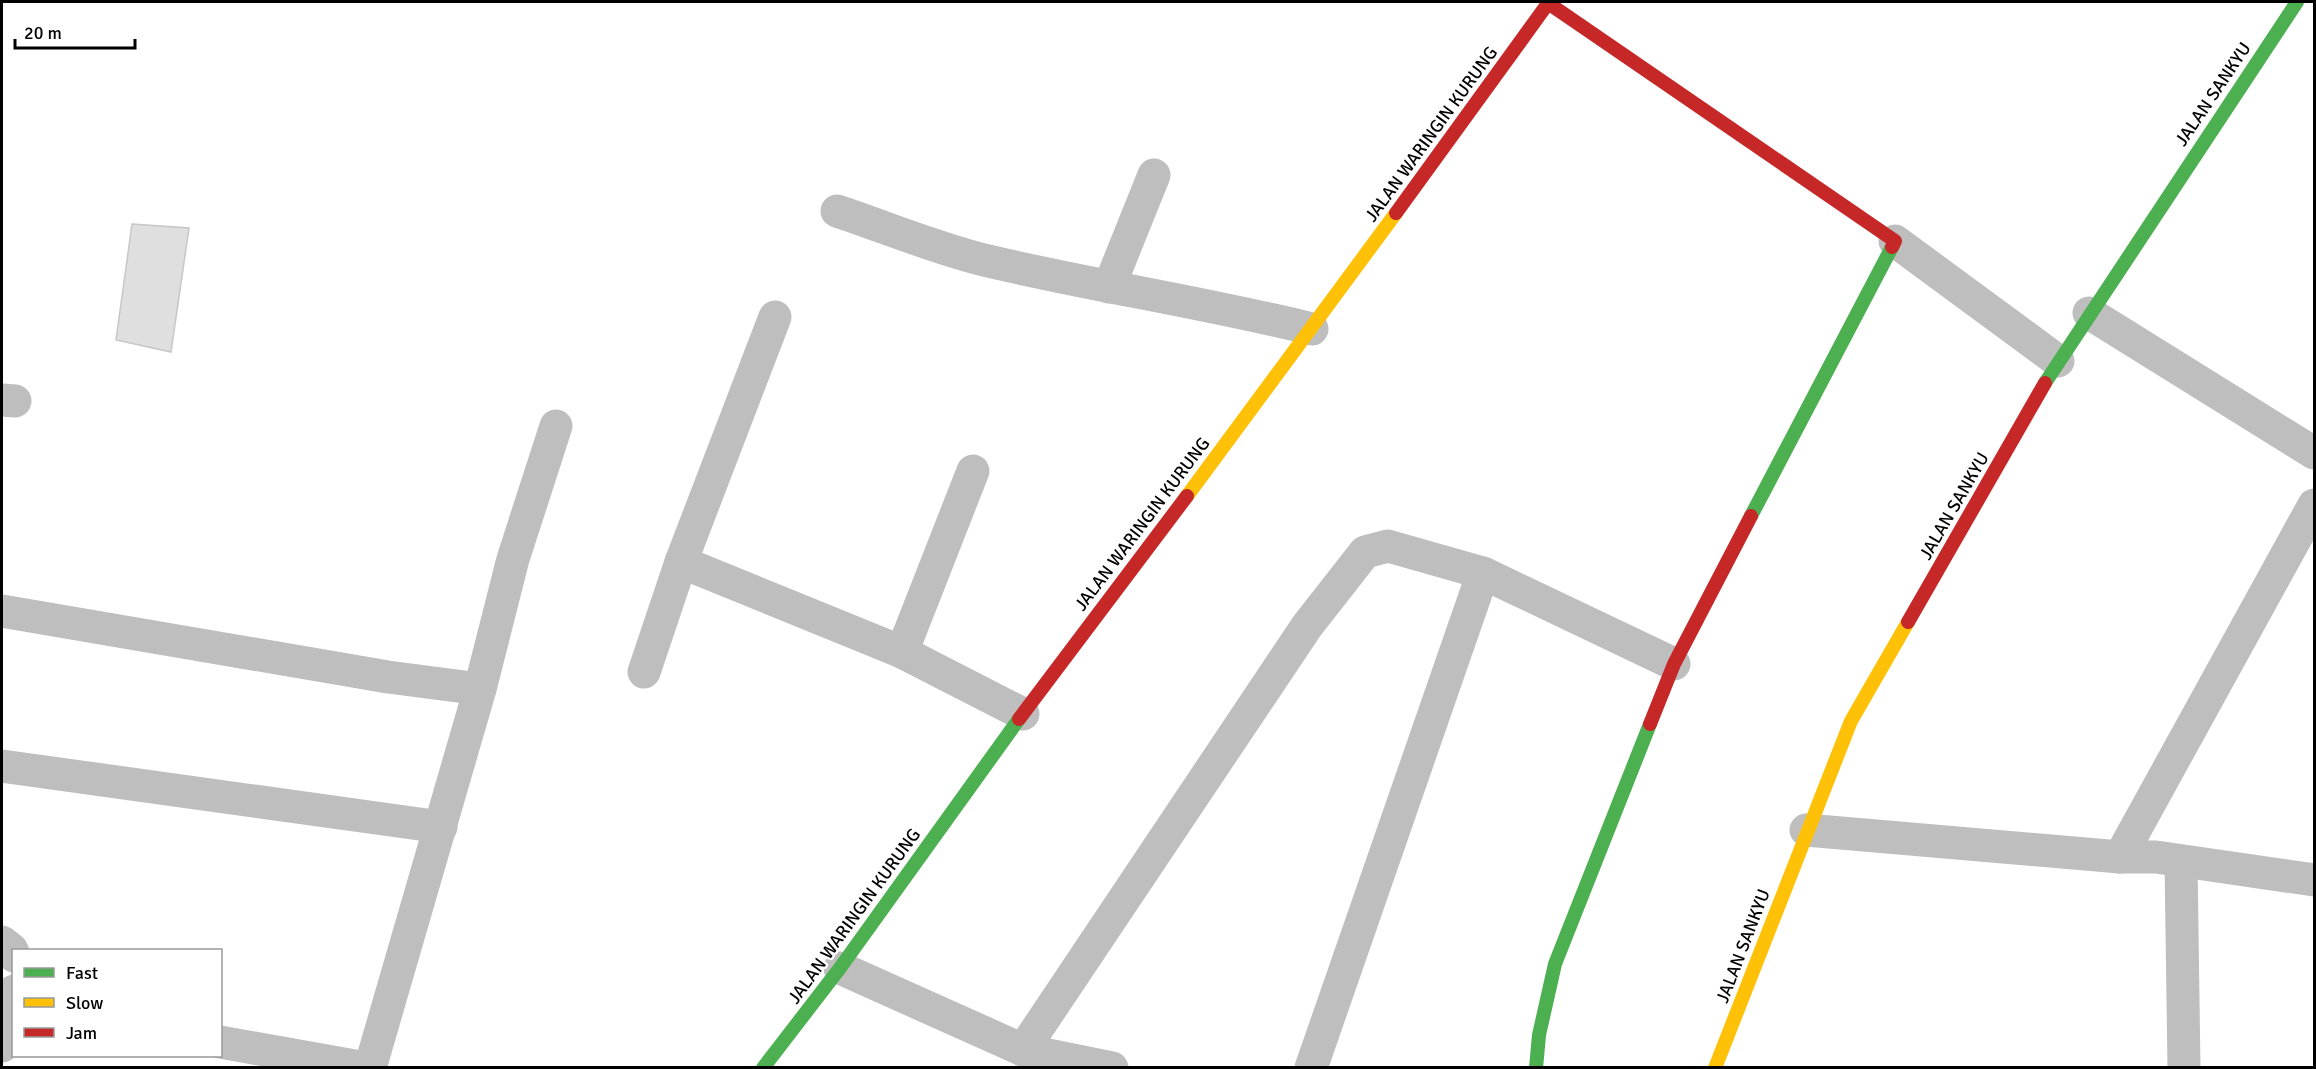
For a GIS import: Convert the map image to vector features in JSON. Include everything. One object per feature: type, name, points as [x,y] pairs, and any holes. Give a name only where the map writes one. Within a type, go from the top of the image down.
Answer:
[{"type":"street","points":[[1549,2],[1895,241],[2058,361]]},
{"type":"street","name":"JALAN WARINGIN KURUNG","points":[[763,1068],[840,968],[1023,714],[1312,328],[1549,2]]},
{"type":"street","name":"JALAN SANKYU","points":[[1716,1068],[1806,830],[1851,721],[2058,361],[2297,2]]},
{"type":"street","points":[[1109,287],[1154,175]]},
{"type":"street","points":[[837,211],[981,259],[1109,287],[1199,302],[1312,328]]},
{"type":"street","points":[[1536,1068],[1539,1035],[1555,964],[1674,664],[1895,241]]},
{"type":"street","points":[[2089,313],[2314,453]]},
{"type":"street","points":[[644,672],[681,562],[775,317]]},
{"type":"street","points":[[222,1042],[368,1068],[441,827],[480,689],[513,559],[556,426]]},
{"type":"street","points":[[902,652],[973,471]]},
{"type":"street","points":[[2120,857],[2314,505]]},
{"type":"street","points":[[1023,1050],[1307,626],[1365,552],[1388,546],[1483,573],[1674,664]]},
{"type":"street","points":[[681,562],[902,652],[1023,714]]},
{"type":"street","points":[[1311,1068],[1483,573]]},
{"type":"street","points":[[2,610],[388,676],[480,689]]},
{"type":"street","points":[[2,766],[441,827]]},
{"type":"street","points":[[1806,830],[2120,857],[2156,857],[2314,880]]},
{"type":"street","points":[[2181,861],[2184,1068]]},
{"type":"street","points":[[840,968],[1023,1050],[1092,1065]]},
{"type":"street","points":[[2,1046],[12,1000]]},
{"type":"building","points":[[132,224],[189,228],[171,352],[116,340]]},
{"type":"traffic: fast","points":[[2045,383],[2297,2]]},
{"type":"traffic: fast","points":[[1751,516],[1892,247]]},
{"type":"traffic: fast","points":[[763,1068],[840,968],[1019,719]]},
{"type":"traffic: fast","points":[[1536,1068],[1539,1035],[1555,964],[1650,724]]},
{"type":"traffic: slow","points":[[1187,496],[1396,213]]},
{"type":"traffic: slow","points":[[1715,1068],[1851,721],[1908,622]]},
{"type":"traffic: jam","points":[[1396,213],[1549,2]]},
{"type":"traffic: jam","points":[[1548,3],[1895,241],[1892,247]]},
{"type":"traffic: jam","points":[[1908,622],[2045,383]]},
{"type":"traffic: jam","points":[[1019,719],[1187,496]]},
{"type":"traffic: jam","points":[[1650,724],[1674,664],[1751,516]]}]
